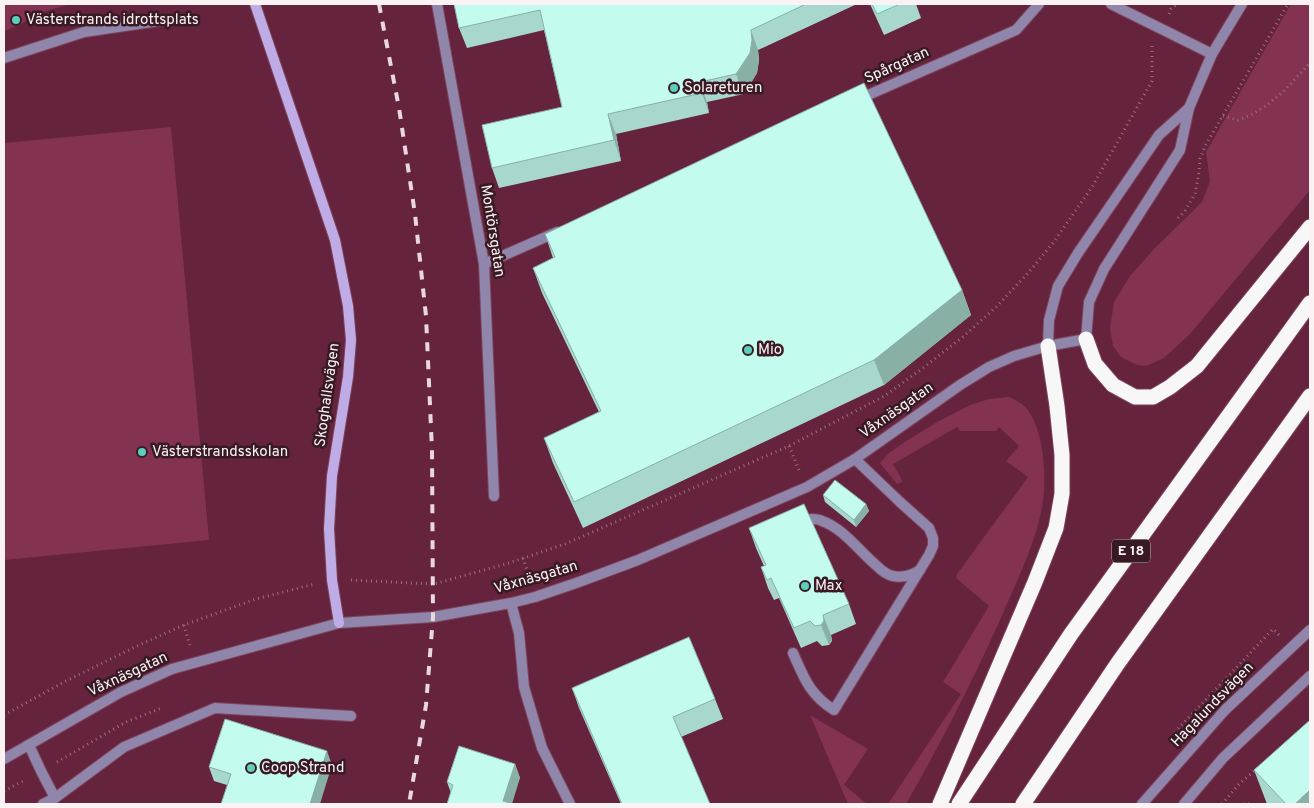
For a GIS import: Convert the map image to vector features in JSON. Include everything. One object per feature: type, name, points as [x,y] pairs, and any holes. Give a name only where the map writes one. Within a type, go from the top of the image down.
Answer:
[{"type":"highway","points":[[1086,339],[1095,364],[1113,385],[1136,398],[1153,397],[1170,387],[1197,366],[1310,227]]},
{"type":"highway","name":"E 18","points":[[959,804],[1071,634],[1310,303]]},
{"type":"highway","points":[[940,804],[1036,582],[1056,528],[1062,494],[1062,455],[1048,346]]},
{"type":"highway","points":[[1023,804],[1118,663],[1310,396]]},
{"type":"main road","name":"Skoghallsvägen","points":[[255,4],[335,240],[348,306],[351,340],[348,377],[332,476],[328,529],[332,580],[339,623]]},
{"type":"street","name":"Montörsgatan","points":[[437,4],[484,264],[494,496]]},
{"type":"street","name":"Spårgatan","points":[[854,101],[1016,30],[1039,4]]},
{"type":"street","points":[[1086,339],[1089,302],[1096,286],[1104,269],[1180,150],[1189,108],[1212,54],[1242,4]]},
{"type":"street","points":[[1115,5],[1212,54]]},
{"type":"street","points":[[4,58],[84,32],[165,20]]},
{"type":"street","points":[[1048,346],[1049,320],[1058,286],[1078,253],[1159,135],[1189,108]]},
{"type":"street","points":[[484,264],[565,228]]},
{"type":"street","name":"Våxnäsgatan","points":[[4,759],[121,692],[172,669],[339,623],[433,617],[510,603],[535,597],[604,573],[806,487],[855,459],[960,384],[989,367],[1014,356],[1048,346],[1086,339]]},
{"type":"street","points":[[792,653],[807,684],[816,697],[834,710],[933,546],[933,538],[929,528],[855,459]]},
{"type":"street","points":[[810,519],[821,520],[839,531],[870,561],[893,576],[911,575],[920,570]]},
{"type":"street","points":[[510,603],[518,633],[524,687],[542,748],[570,804]]},
{"type":"street","name":"Hagalundsvägen","points":[[1142,804],[1225,710],[1310,630]]},
{"type":"street","points":[[1184,804],[1223,758],[1310,676]]},
{"type":"street","points":[[44,804],[124,747],[215,708],[351,716]]},
{"type":"street","points":[[29,745],[55,798]]},
{"type":"path","points":[[4,715],[64,682],[184,624],[256,599],[332,580],[434,584],[509,563],[566,544],[789,446],[886,395],[964,336],[996,307],[1053,243],[1092,187],[1152,81],[1152,45],[1171,9],[1178,4]]},
{"type":"path","points":[[1178,218],[1185,211],[1195,194],[1200,172],[1200,159],[1206,146],[1288,4]]},
{"type":"path","points":[[1223,116],[1238,120],[1251,115],[1283,92],[1310,63]]},
{"type":"path","points":[[789,446],[806,487]]},
{"type":"path","points":[[184,624],[196,663]]},
{"type":"path","points":[[4,791],[126,722],[162,708]]},
{"type":"path","points":[[1222,804],[1240,783],[1261,764]]},
{"type":"path","points":[[1243,804],[1249,804]]},
{"type":"shaded area","name":"Västerstrands idrottsplats","points":[[4,4],[70,4],[33,15],[22,24],[4,31]]},
{"type":"shaded area","points":[[1291,4],[1310,4],[1310,190],[1190,334],[1164,358],[1146,366],[1137,365],[1121,357],[1113,346],[1110,328],[1114,302],[1130,276],[1154,249],[1202,202],[1210,181],[1206,152]]},
{"type":"shaded area","points":[[171,127],[209,540],[4,560],[4,143]]},
{"type":"shaded area","points":[[1009,397],[1021,403],[1027,409],[1038,430],[1041,443],[1044,497],[1035,535],[993,636],[932,757],[906,804],[888,804],[961,694],[943,682],[989,606],[956,578],[957,574],[1028,477],[1006,461],[1019,446],[999,427],[996,431],[960,431],[957,427],[893,464],[902,480],[902,482],[897,484],[880,463],[888,454],[906,441],[970,405],[989,399]]},
{"type":"shaded area","points":[[810,715],[868,749],[844,785],[867,804],[848,804]]},
{"type":"building","points":[[454,4],[806,4],[751,30],[750,53],[736,74],[700,82],[702,93],[608,114],[614,140],[492,168],[482,125],[562,107],[540,10],[459,28]]},
{"type":"building","points":[[872,4],[900,4],[877,14]]},
{"type":"building","name":"Mio","points":[[864,83],[962,290],[874,360],[574,502],[544,438],[601,411],[533,268],[555,257],[545,234]]},
{"type":"building","points":[[835,480],[866,504],[854,520],[823,495]]},
{"type":"building","name":"Max","points":[[804,504],[849,604],[823,615],[824,621],[821,625],[815,626],[810,621],[794,628],[771,578],[767,580],[761,567],[766,565],[749,528]]},
{"type":"building","points":[[689,637],[715,699],[673,717],[710,804],[622,804],[572,688]]},
{"type":"building","points":[[225,719],[327,751],[310,804],[221,804],[231,774],[209,767]]},
{"type":"building","points":[[1310,720],[1310,790],[1295,804],[1286,804],[1254,770]]},
{"type":"building","points":[[459,746],[515,764],[503,801],[513,804],[447,804],[453,785],[447,782]]},
{"type":"railway","points":[[379,4],[399,108],[415,214],[426,316],[432,450],[433,617],[426,705],[409,804]]},
{"type":"place","name":"Västerstrands idrottsplats","points":[[16,20]]},
{"type":"place","name":"Solareturen","points":[[674,88]]},
{"type":"place","name":"Mio","points":[[748,350]]},
{"type":"place","name":"Västerstrandsskolan","points":[[142,452]]},
{"type":"place","name":"Max","points":[[805,586]]},
{"type":"place","name":"Coop Strand","points":[[251,768]]}]
